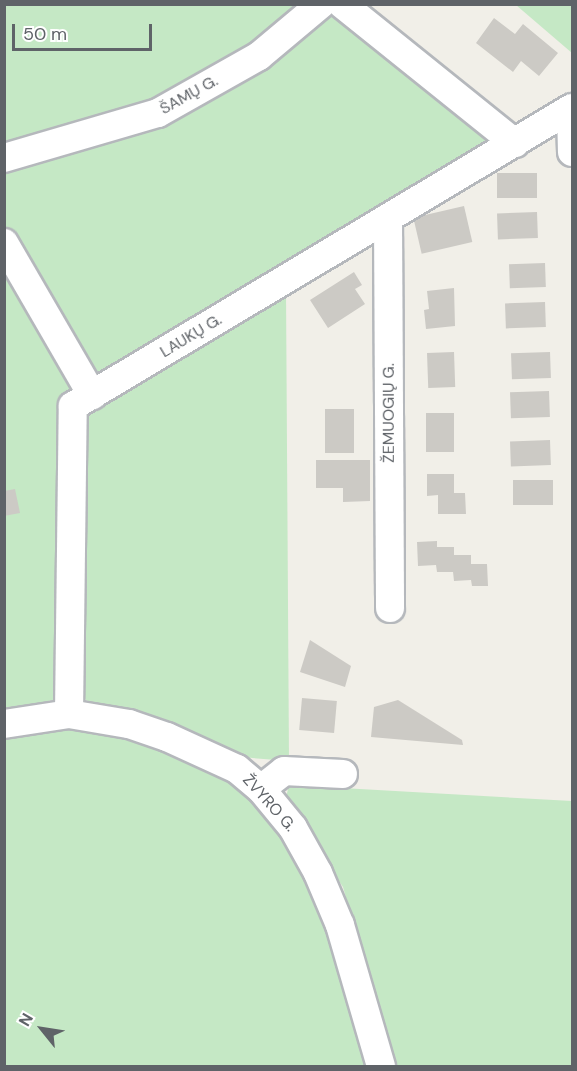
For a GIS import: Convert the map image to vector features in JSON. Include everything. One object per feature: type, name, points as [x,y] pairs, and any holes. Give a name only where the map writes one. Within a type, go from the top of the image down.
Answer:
[{"type":"street","name":"ŠAMŲ G.","points":[[4,158],[158,113],[259,56],[321,4]]},
{"type":"street","points":[[342,4],[515,143]]},
{"type":"street","points":[[572,109],[573,152]]},
{"type":"street","name":"LAUKŲ G.","points":[[69,714],[73,406],[572,109]]},
{"type":"street","name":"ŽEMUOGIŲ G.","points":[[388,218],[390,608]]},
{"type":"street","points":[[4,243],[92,395]]},
{"type":"street","name":"ŽVYRO G.","points":[[4,724],[69,714],[129,724],[167,737],[237,769],[261,789],[293,828],[318,873],[340,925],[381,1066]]},
{"type":"street","points":[[261,789],[284,771],[343,774]]},
{"type":"green space","points":[[4,5],[364,5],[516,133],[66,397],[57,699],[5,711]]},
{"type":"green space","points":[[516,5],[572,5],[572,53]]},
{"type":"green space","points":[[286,290],[289,761],[228,756],[111,712],[86,700],[79,693],[83,415]]},
{"type":"green space","points":[[92,727],[170,747],[229,779],[261,804],[295,850],[336,937],[375,1066],[5,1066],[5,731]]},
{"type":"green space","points":[[289,785],[572,801],[572,1066],[394,1066],[343,887],[285,801]]},
{"type":"building","points":[[494,18],[515,34],[523,24],[558,53],[539,76],[521,61],[513,72],[476,43]]},
{"type":"building","points":[[497,173],[537,173],[537,198],[497,198]]},
{"type":"building","points":[[464,206],[472,242],[422,254],[413,218]]},
{"type":"building","points":[[537,212],[538,238],[498,239],[497,213]]},
{"type":"building","points":[[545,263],[546,287],[510,288],[509,264]]},
{"type":"building","points":[[354,272],[362,285],[355,289],[365,304],[328,328],[310,300]]},
{"type":"building","points":[[454,288],[455,326],[426,329],[424,310],[429,309],[427,291]]},
{"type":"building","points":[[545,302],[546,327],[506,328],[505,303]]},
{"type":"building","points":[[454,352],[455,387],[428,388],[427,353]]},
{"type":"building","points":[[550,352],[551,378],[512,379],[511,353]]},
{"type":"building","points":[[549,391],[550,417],[511,418],[510,392]]},
{"type":"building","points":[[325,409],[354,409],[354,453],[325,453]]},
{"type":"building","points":[[426,413],[454,413],[454,452],[426,452]]},
{"type":"building","points":[[550,440],[551,465],[511,466],[510,441]]},
{"type":"building","points":[[316,460],[370,460],[370,501],[343,502],[343,488],[316,488]]},
{"type":"building","points":[[427,474],[454,474],[454,493],[465,493],[466,514],[438,514],[438,495],[427,496]]},
{"type":"building","points":[[513,480],[553,480],[553,505],[513,505]]},
{"type":"building","points":[[15,489],[20,513],[4,516],[4,491]]},
{"type":"building","points":[[437,541],[437,547],[454,547],[454,555],[471,555],[471,564],[487,564],[488,586],[472,586],[471,580],[454,581],[453,572],[437,572],[436,565],[418,566],[417,542]]},
{"type":"building","points":[[310,640],[351,666],[345,687],[300,672]]},
{"type":"building","points":[[302,698],[337,701],[334,733],[299,730]]},
{"type":"building","points":[[398,700],[462,740],[463,745],[371,737],[374,707]]}]
